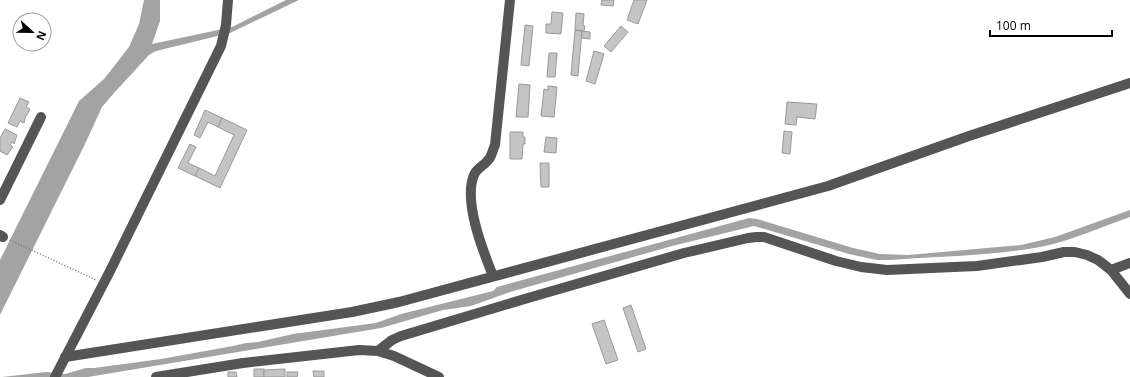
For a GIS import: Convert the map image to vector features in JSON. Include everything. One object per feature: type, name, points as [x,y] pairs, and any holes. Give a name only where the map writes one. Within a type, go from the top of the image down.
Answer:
[{"type":"street","points":[[56,375],[103,284],[221,46],[226,25],[228,0]]},
{"type":"street","points":[[493,276],[476,228],[471,200],[471,186],[475,173],[490,158],[495,145],[510,0]]},
{"type":"street","points":[[65,357],[352,312],[399,302],[828,186],[969,136],[1130,83]]},
{"type":"street","points":[[0,200],[41,118]]},
{"type":"street","points":[[378,351],[392,340],[409,334],[670,257],[748,238],[764,238],[836,261],[861,267],[887,270],[977,266],[1042,257],[1064,252],[1075,252],[1098,260],[1110,270],[1130,294]]},
{"type":"street","points":[[1110,270],[1130,263]]},
{"type":"street","points":[[156,377],[264,361],[359,350],[378,351],[394,356],[439,377]]},
{"type":"path","points":[[3,237],[103,284]]},
{"type":"shaded area","points":[[144,0],[160,0],[160,21],[152,44],[232,27],[286,0],[299,0],[230,33],[156,51],[149,55],[102,107],[0,315],[0,260],[79,101],[104,79],[129,47],[139,24]]},
{"type":"shaded area","points":[[1130,210],[1130,217],[1074,238],[1040,247],[985,254],[891,260],[877,260],[849,254],[754,226],[672,246],[510,292],[471,306],[443,310],[381,328],[88,377],[2,377],[46,372],[65,374],[86,368],[161,359],[258,342],[293,334],[376,323],[401,314],[493,291],[497,287],[749,218],[757,219],[853,248],[880,254],[908,255],[1021,245],[1055,237]]},
{"type":"building","points":[[602,0],[614,0],[613,6],[601,5]]},
{"type":"building","points":[[634,0],[647,0],[638,24],[627,20]]},
{"type":"building","points":[[552,12],[563,13],[561,34],[546,33],[546,24],[551,24]]},
{"type":"building","points":[[576,13],[584,14],[584,31],[575,30]]},
{"type":"building","points":[[525,25],[533,26],[529,66],[521,65]]},
{"type":"building","points":[[621,26],[628,32],[611,52],[604,46]]},
{"type":"building","points":[[575,30],[582,31],[578,76],[571,75]]},
{"type":"building","points":[[582,31],[590,32],[590,39],[582,38]]},
{"type":"building","points":[[594,51],[604,54],[595,84],[586,81]]},
{"type":"building","points":[[549,53],[557,53],[555,77],[547,77]]},
{"type":"building","points":[[519,84],[530,85],[528,117],[516,117]]},
{"type":"building","points":[[548,86],[557,87],[554,117],[541,116],[544,89],[548,90]]},
{"type":"building","points":[[20,98],[29,102],[26,107],[30,109],[26,115],[24,123],[20,121],[17,127],[8,123]]},
{"type":"building","points":[[787,102],[817,104],[815,119],[797,117],[796,125],[785,124]]},
{"type":"building","points":[[205,110],[222,118],[218,127],[208,122],[200,138],[194,135]]},
{"type":"building","points":[[222,118],[247,130],[220,188],[195,176],[199,168],[215,176],[234,135],[218,127]]},
{"type":"building","points":[[5,129],[17,135],[14,144],[12,142],[10,145],[13,147],[7,155],[0,151],[0,138]]},
{"type":"building","points":[[784,131],[792,132],[790,154],[782,153]]},
{"type":"building","points":[[510,132],[523,132],[525,144],[523,144],[522,159],[510,159]]},
{"type":"building","points":[[546,137],[557,138],[556,153],[544,152]]},
{"type":"building","points":[[190,144],[196,147],[188,163],[199,168],[195,176],[178,168]]},
{"type":"building","points":[[540,163],[549,163],[549,187],[541,187]]},
{"type":"building","points":[[631,305],[646,349],[638,352],[623,308]]},
{"type":"building","points":[[604,320],[618,360],[606,364],[592,324]]},
{"type":"building","points":[[254,369],[264,369],[264,377],[254,377]]},
{"type":"building","points":[[285,369],[285,377],[264,377],[264,370]]},
{"type":"building","points":[[313,371],[324,371],[324,377],[314,377]]},
{"type":"building","points":[[228,372],[236,372],[237,377],[228,377]]},
{"type":"building","points":[[287,372],[298,372],[297,377],[287,377]]}]
